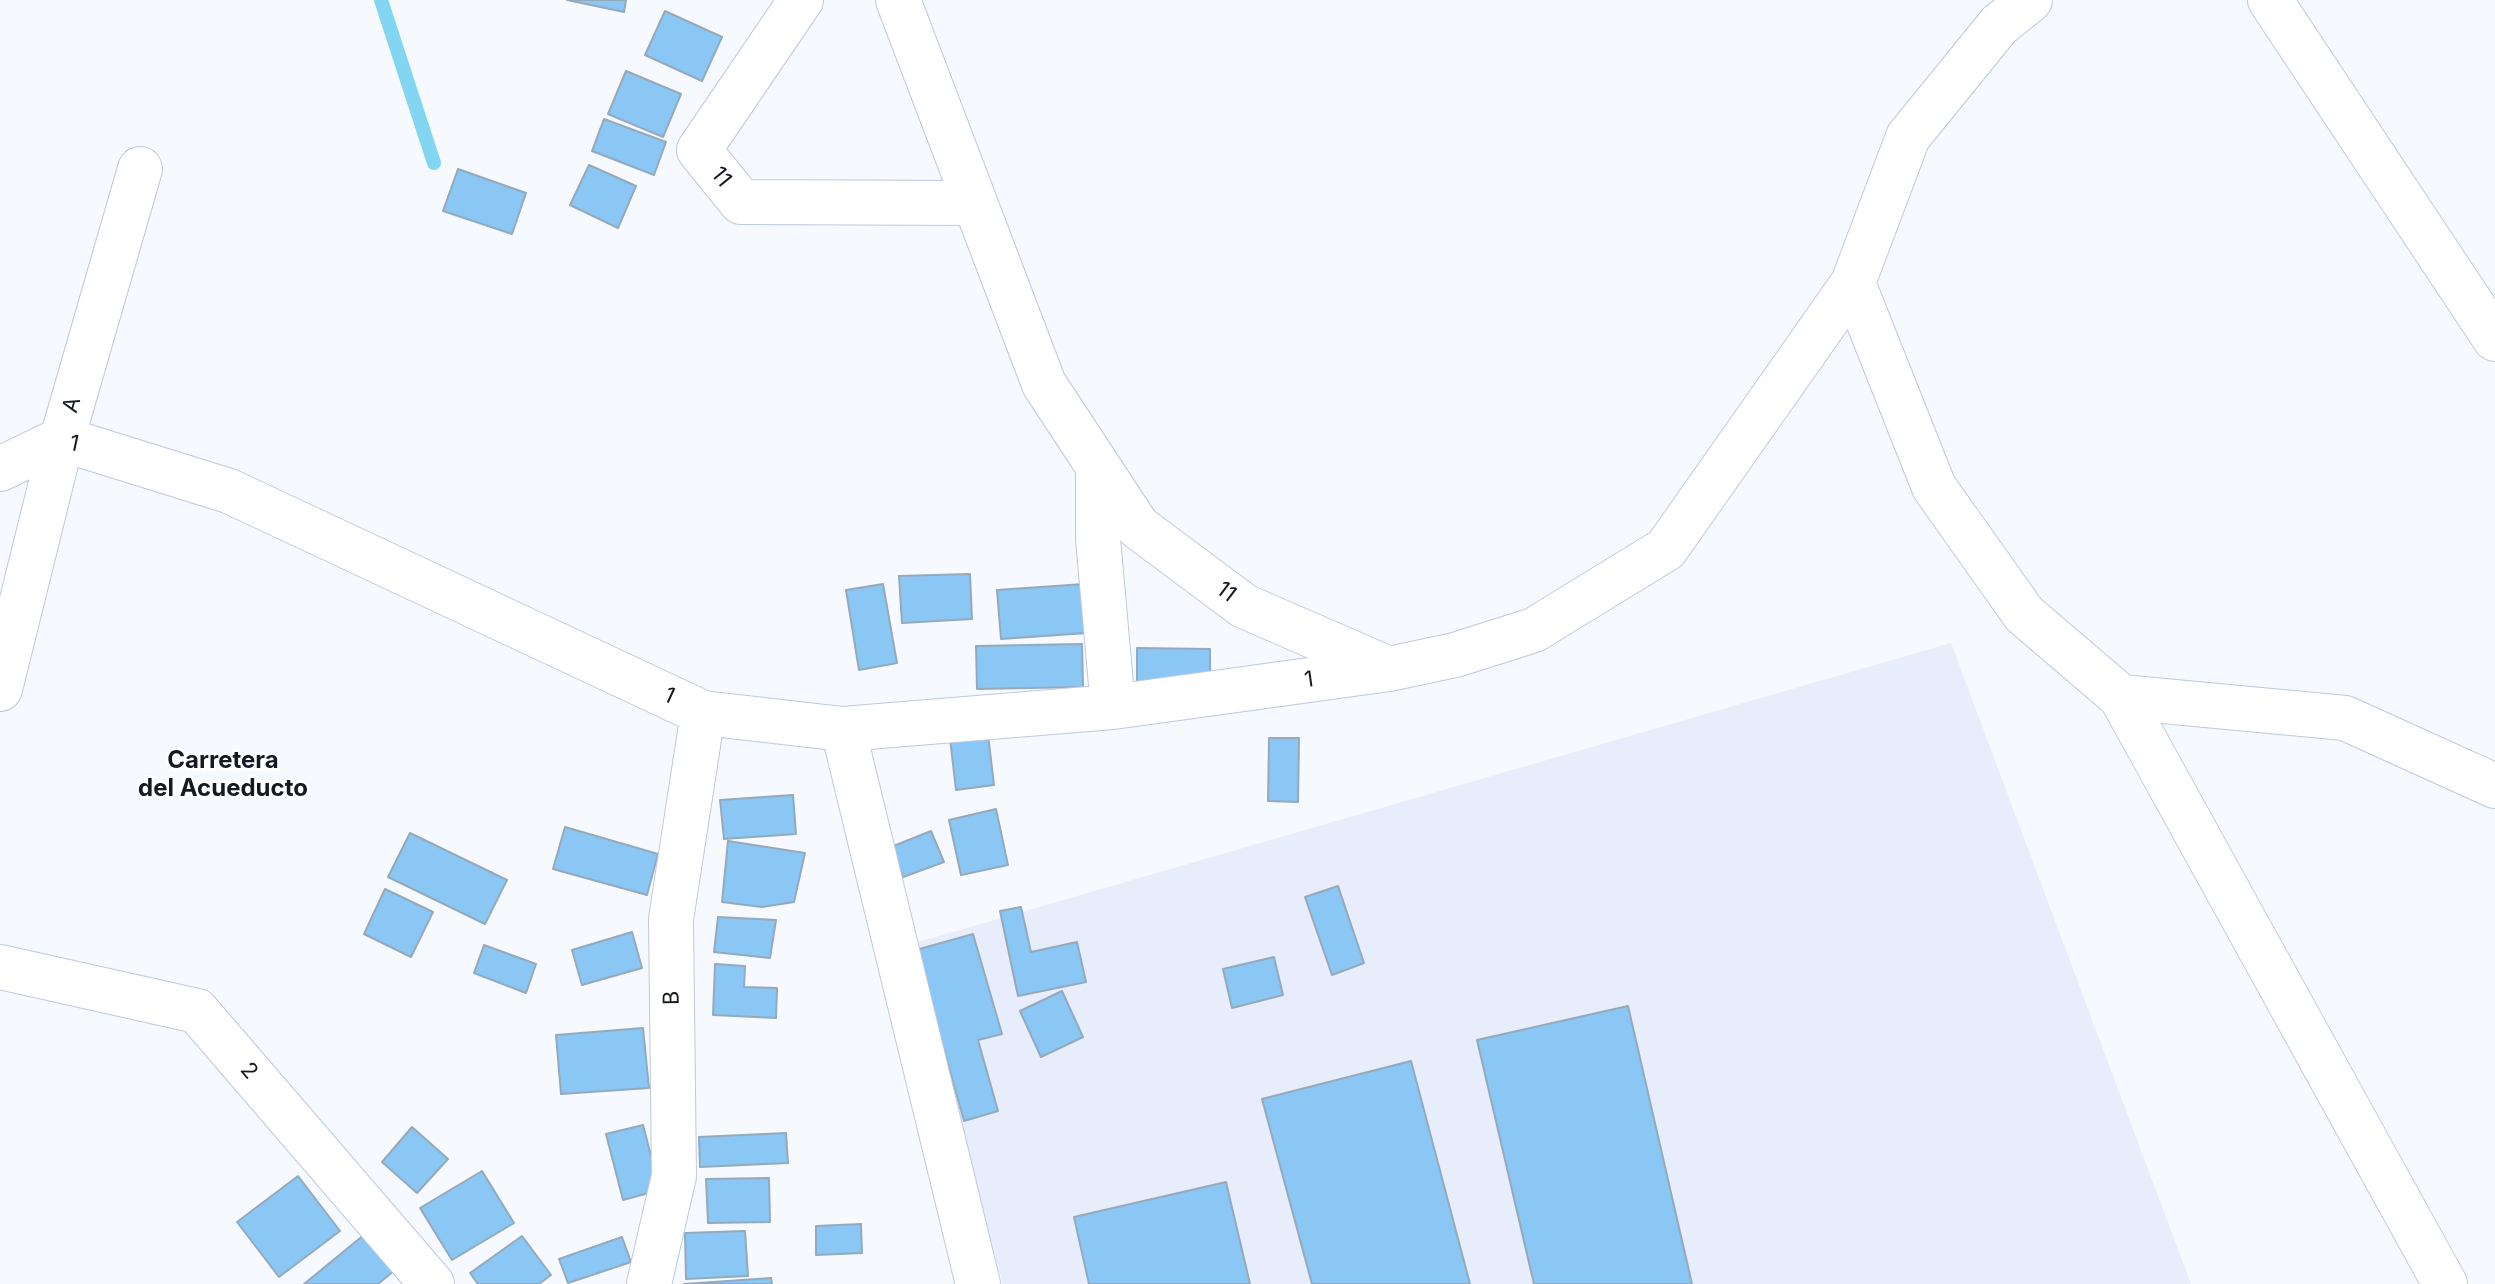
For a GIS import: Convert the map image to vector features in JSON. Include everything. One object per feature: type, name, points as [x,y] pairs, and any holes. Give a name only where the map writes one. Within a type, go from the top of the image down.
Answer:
[{"type":"street","name":"11","points":[[801,0],[699,150],[741,202],[974,203]]},
{"type":"street","name":"11","points":[[898,0],[1044,384],[1138,527],[1244,606],[1389,669]]},
{"type":"street","name":"1","points":[[0,469],[62,439],[229,491],[703,713],[843,729],[1113,707],[1389,669],[1455,655],[1534,630],[1666,549],[1853,283],[1908,137],[1999,25],[2030,0]]},
{"type":"street","points":[[2270,0],[2495,339]]},
{"type":"street","name":"A","points":[[0,689],[62,439],[140,169]]},
{"type":"street","points":[[1853,283],[1934,487],[2024,614],[2121,697],[2445,1284]]},
{"type":"street","points":[[1098,467],[1098,539],[1113,707]]},
{"type":"street","points":[[2121,697],[2345,718],[2495,786]]},
{"type":"street","name":"B","points":[[649,1284],[674,1176],[671,919],[703,713]]},
{"type":"street","points":[[843,729],[978,1284]]},
{"type":"street","name":"2","points":[[0,967],[197,1011],[432,1284]]},
{"type":"shaded area","points":[[1951,643],[2191,1284],[1003,1284],[908,945]]},
{"type":"building","points":[[567,0],[626,0],[624,12]]},
{"type":"building","points":[[665,11],[722,37],[702,81],[645,55]]},
{"type":"building","points":[[626,71],[681,94],[663,137],[608,114]]},
{"type":"building","points":[[604,119],[666,142],[654,175],[592,151]]},
{"type":"building","points":[[589,165],[636,186],[618,228],[570,205]]},
{"type":"building","points":[[458,169],[526,193],[512,234],[443,211]]},
{"type":"building","points":[[970,574],[972,619],[902,623],[899,576]]},
{"type":"building","points":[[883,584],[897,663],[859,670],[846,590]]},
{"type":"building","points":[[1084,584],[1087,633],[1001,639],[997,590]]},
{"type":"building","points":[[1082,644],[1083,687],[977,689],[976,646]]},
{"type":"building","points":[[1137,648],[1210,649],[1210,689],[1137,688]]},
{"type":"building","points":[[987,726],[994,785],[956,790],[949,730]]},
{"type":"building","points":[[1269,738],[1299,738],[1298,802],[1268,801]]},
{"type":"building","points":[[793,795],[796,834],[724,839],[720,800]]},
{"type":"building","points":[[996,809],[1008,865],[961,875],[949,820]]},
{"type":"building","points":[[565,827],[658,854],[647,895],[553,869]]},
{"type":"building","points":[[931,831],[944,862],[903,877],[891,847]]},
{"type":"building","points":[[410,833],[507,880],[485,924],[388,877]]},
{"type":"building","points":[[728,841],[805,853],[794,902],[762,907],[722,902]]},
{"type":"building","points":[[1338,886],[1364,963],[1332,975],[1305,897]]},
{"type":"building","points":[[385,889],[433,912],[411,957],[364,934]]},
{"type":"building","points":[[1021,907],[1031,952],[1077,942],[1086,982],[1018,996],[1000,911]]},
{"type":"building","points":[[718,917],[776,920],[770,958],[714,952]]},
{"type":"building","points":[[632,932],[642,968],[582,985],[572,950]]},
{"type":"building","points":[[973,934],[1002,1034],[978,1040],[998,1111],[964,1121],[916,950]]},
{"type":"building","points":[[484,945],[536,964],[526,993],[474,973]]},
{"type":"building","points":[[1274,957],[1283,995],[1232,1008],[1223,969]]},
{"type":"building","points":[[715,964],[745,966],[744,987],[777,988],[776,1018],[713,1015]]},
{"type":"building","points":[[1062,991],[1083,1037],[1041,1057],[1020,1011]]},
{"type":"building","points":[[1628,1006],[1692,1284],[1534,1284],[1477,1040]]},
{"type":"building","points":[[643,1028],[649,1088],[561,1094],[556,1035]]},
{"type":"building","points":[[1411,1061],[1470,1284],[1312,1284],[1262,1099]]},
{"type":"building","points":[[643,1125],[660,1190],[623,1200],[606,1134]]},
{"type":"building","points":[[412,1127],[448,1159],[417,1193],[382,1162]]},
{"type":"building","points":[[786,1133],[788,1163],[700,1167],[699,1137]]},
{"type":"building","points":[[482,1171],[514,1223],[452,1260],[420,1208]]},
{"type":"building","points":[[298,1176],[340,1231],[279,1277],[237,1222]]},
{"type":"building","points":[[769,1178],[770,1222],[708,1223],[706,1179]]},
{"type":"building","points":[[1226,1182],[1250,1284],[1089,1284],[1074,1217]]},
{"type":"building","points":[[861,1224],[862,1253],[816,1255],[816,1226]]},
{"type":"building","points":[[745,1231],[748,1276],[686,1279],[685,1233]]},
{"type":"building","points":[[365,1234],[395,1270],[378,1284],[304,1284]]},
{"type":"building","points":[[522,1236],[551,1275],[539,1284],[478,1284],[470,1273]]},
{"type":"building","points":[[622,1237],[631,1262],[568,1283],[559,1259]]},
{"type":"building","points":[[771,1278],[772,1284],[684,1284]]},
{"type":"waterway","points":[[381,0],[434,163]]},
{"type":"district","name":"Carretera del Acueducto","points":[[223,775]]}]
